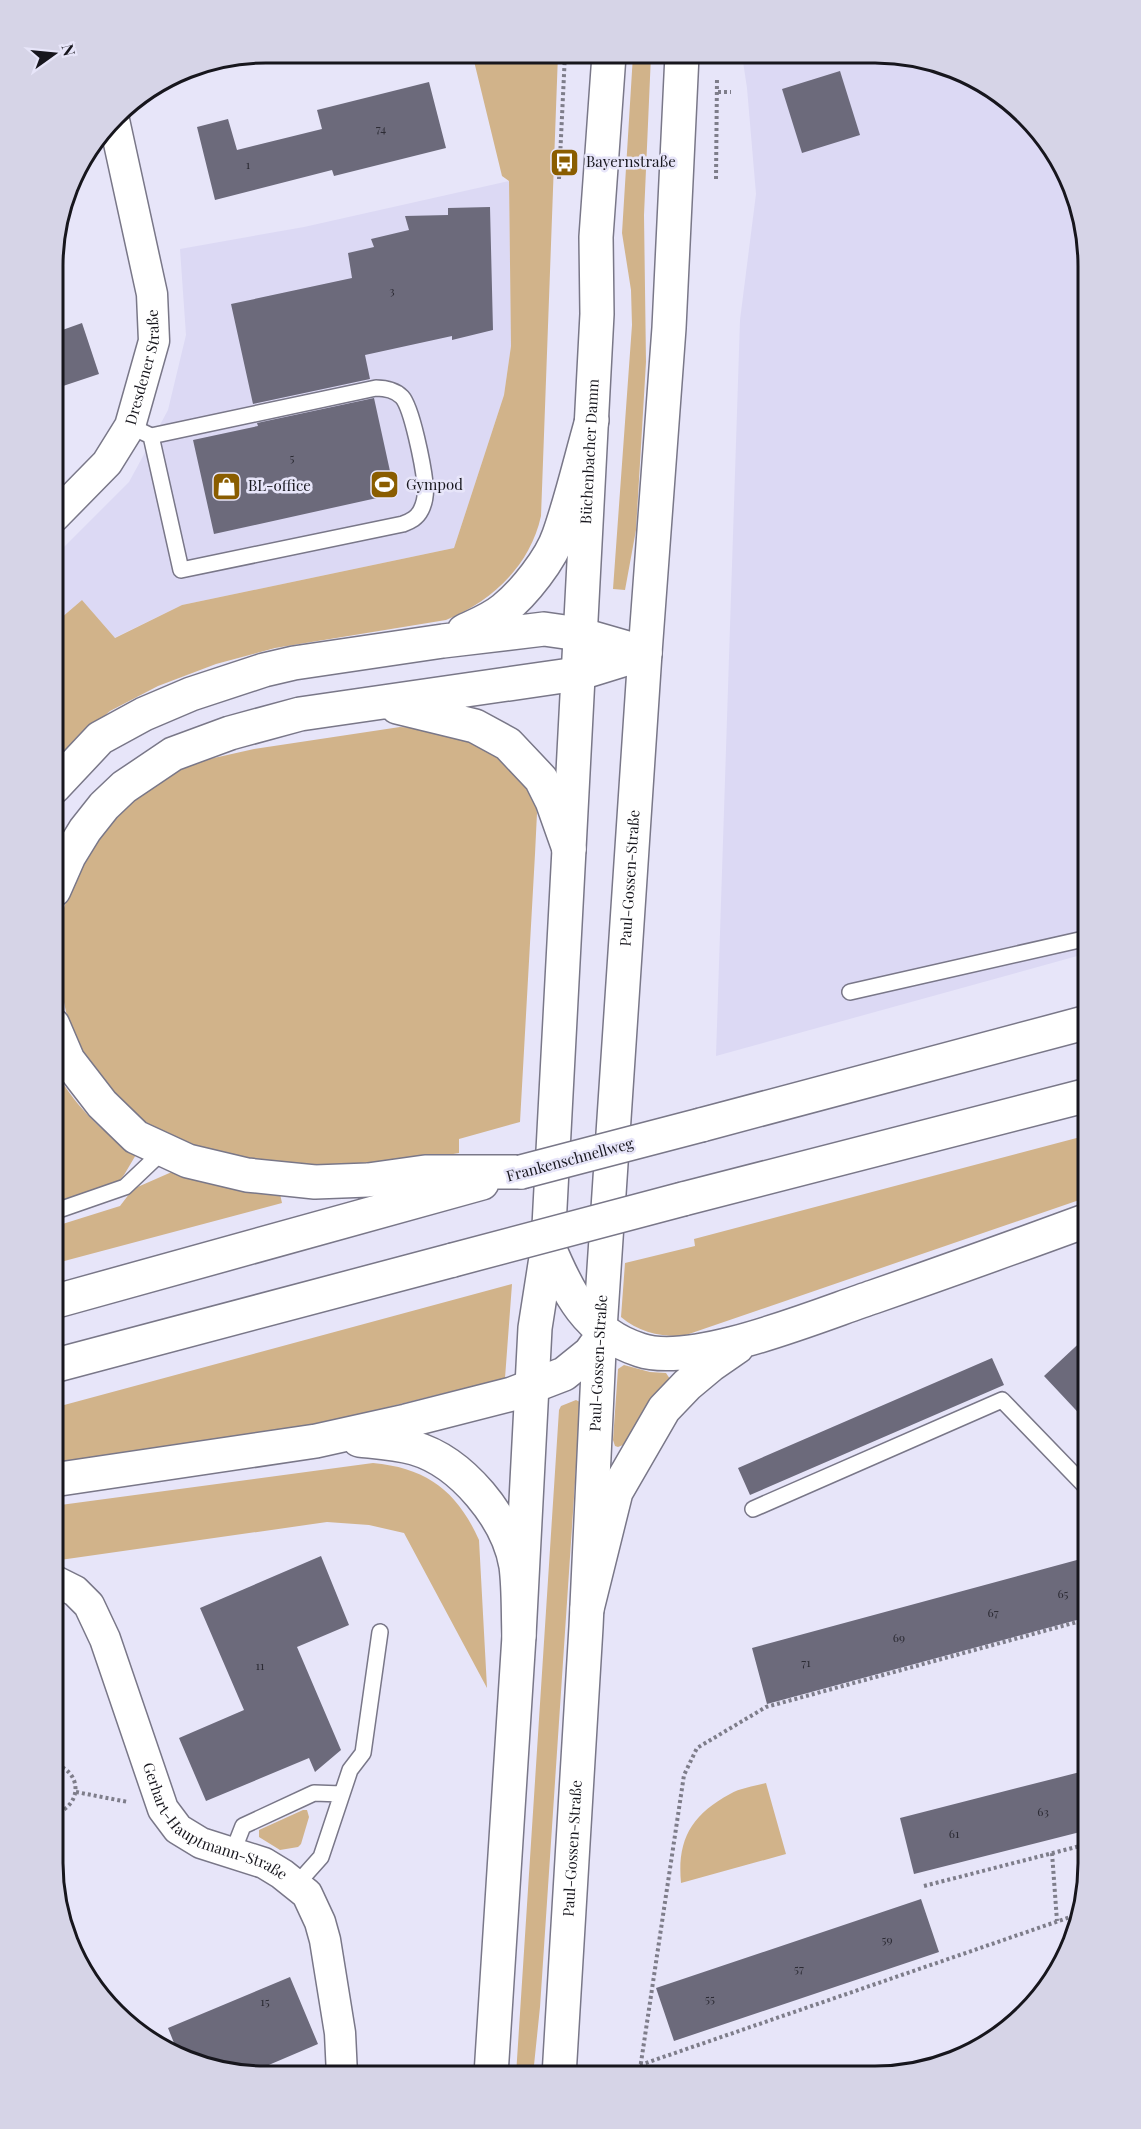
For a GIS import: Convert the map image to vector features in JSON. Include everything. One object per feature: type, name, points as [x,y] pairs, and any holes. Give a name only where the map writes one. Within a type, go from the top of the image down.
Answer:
[{"type":"main road","name":"Büchenbacher Damm","points":[[569,849],[597,314],[596,237],[608,63]]},
{"type":"main road","points":[[645,652],[669,328],[682,63]]},
{"type":"main road","points":[[443,640],[487,620],[504,609],[519,595],[543,564],[558,537],[592,420]]},
{"type":"main road","points":[[63,777],[100,738],[144,714],[190,694],[264,670],[294,663],[443,640],[544,629],[579,634],[645,652]]},
{"type":"main road","points":[[63,870],[85,830],[104,806],[124,787],[173,754],[230,733],[286,717],[577,674],[645,652]]},
{"type":"main road","name":"Paul-Gossen-Straße","points":[[560,2066],[587,1609],[600,1334],[645,652]]},
{"type":"main road","points":[[378,702],[476,726],[508,744],[541,779],[552,801],[569,849],[548,1245],[535,1328],[519,1636],[492,2066]]},
{"type":"main road","name":"Frankenschnellweg","points":[[63,1299],[521,1172],[1078,1025]]},
{"type":"main road","points":[[63,1048],[68,1060],[102,1104],[136,1137],[188,1161],[247,1175],[315,1182],[368,1180],[424,1172],[521,1172]]},
{"type":"main road","points":[[63,1363],[683,1199],[1078,1098]]},
{"type":"main road","points":[[587,1609],[616,1492],[664,1409],[687,1385],[711,1365],[734,1349],[763,1335],[1078,1224]]},
{"type":"main road","points":[[548,1245],[572,1298],[600,1334],[641,1350],[660,1354],[680,1354],[763,1335]]},
{"type":"main road","points":[[63,1479],[316,1442],[406,1421],[532,1387],[564,1374],[590,1353],[600,1334]]},
{"type":"main road","points":[[316,1442],[360,1440],[391,1442],[417,1448],[464,1476],[494,1514],[516,1565],[519,1636]]},
{"type":"street","name":"Dresdener Straße","points":[[63,508],[140,431],[154,341],[152,294],[116,129]]},
{"type":"street","name":"Gerhart-Hauptmann-Straße","points":[[63,1585],[75,1592],[89,1605],[105,1639],[162,1809],[178,1829],[201,1843],[264,1863],[307,1894],[325,1940],[339,2033],[341,2066]]},
{"type":"lane","points":[[376,388],[388,388],[401,396],[409,409],[425,483],[425,499],[421,511],[414,520],[403,524],[181,570],[140,431],[376,388]]},
{"type":"lane","points":[[850,992],[1078,940]]},
{"type":"lane","points":[[63,1209],[125,1187],[164,1150]]},
{"type":"lane","points":[[753,1509],[1002,1400],[1078,1478]]},
{"type":"lane","points":[[296,1885],[321,1857],[350,1770],[363,1753],[380,1632]]},
{"type":"lane","points":[[232,1854],[243,1826],[314,1793],[342,1794]]},
{"type":"path","points":[[559,179],[565,63]]},
{"type":"path","points":[[716,179],[717,74]]},
{"type":"path","points":[[718,92],[731,92]]},
{"type":"path","points":[[1070,1917],[640,2065],[684,1775],[697,1748],[766,1707],[1078,1622]]},
{"type":"path","points":[[63,1768],[72,1776],[76,1792],[63,1811]]},
{"type":"path","points":[[76,1792],[162,1809]]},
{"type":"path","points":[[924,1886],[1078,1846]]},
{"type":"path","points":[[1052,1853],[1057,1921]]},
{"type":"shaded area","points":[[474,63],[558,63],[541,516],[536,534],[518,566],[507,580],[479,603],[446,620],[275,648],[216,664],[158,686],[110,711],[63,752],[63,616],[82,600],[115,638],[182,605],[454,548],[504,395],[511,346],[509,181],[502,176]]},
{"type":"shaded area","points":[[633,63],[651,63],[644,215],[646,362],[636,530],[625,590],[613,589],[632,325],[631,290],[622,233]]},
{"type":"shaded area","points":[[743,63],[888,63],[940,74],[988,97],[1028,132],[1044,153],[1057,176],[1067,201],[1078,253],[1078,956],[716,1056],[740,320],[756,194]]},
{"type":"shaded area","points":[[509,181],[511,346],[504,395],[454,548],[182,605],[114,638],[82,600],[63,616],[63,548],[129,482],[168,410],[186,335],[180,249],[304,227]]},
{"type":"shaded area","points":[[400,727],[448,730],[499,755],[531,791],[537,813],[520,1122],[459,1139],[459,1153],[396,1164],[286,1167],[189,1148],[147,1124],[125,1107],[81,1050],[66,1012],[63,997],[63,916],[70,889],[98,836],[129,801],[165,777],[186,766],[205,760],[254,749]]},
{"type":"shaded area","points":[[63,1083],[79,1105],[100,1127],[137,1153],[115,1186],[63,1203]]},
{"type":"shaded area","points":[[1078,1138],[1078,1200],[683,1336],[666,1336],[650,1332],[621,1317],[625,1263],[695,1246],[694,1239]]},
{"type":"shaded area","points":[[174,1171],[280,1194],[282,1203],[63,1261],[63,1224],[120,1206],[133,1189]]},
{"type":"shaded area","points":[[512,1284],[505,1378],[336,1420],[235,1438],[63,1464],[63,1405]]},
{"type":"shaded area","points":[[624,1365],[650,1372],[666,1373],[670,1379],[641,1415],[623,1445],[618,1447],[615,1446],[613,1440],[618,1369]]},
{"type":"shaded area","points":[[576,1400],[580,1402],[540,2007],[534,2066],[517,2066],[559,1410],[561,1406]]},
{"type":"shaded area","points":[[373,1463],[409,1470],[438,1485],[450,1495],[461,1508],[479,1540],[487,1688],[404,1533],[369,1525],[327,1522],[63,1560],[63,1505]]},
{"type":"shaded area","points":[[766,1783],[786,1854],[681,1883],[681,1854],[684,1841],[696,1820],[730,1794]]},
{"type":"shaded area","points":[[307,1810],[309,1817],[298,1847],[280,1850],[259,1837],[259,1830]]},
{"type":"building","points":[[840,71],[860,135],[802,153],[782,89]]},
{"type":"building","points":[[429,82],[446,148],[334,176],[332,170],[215,200],[197,127],[228,119],[237,150],[322,129],[317,110]]},
{"type":"building","points":[[490,207],[493,330],[452,340],[452,336],[365,355],[370,379],[253,404],[231,304],[352,278],[348,253],[374,247],[371,239],[409,230],[405,216],[448,215],[448,208]]},
{"type":"building","points":[[82,323],[99,374],[63,386],[63,330]]},
{"type":"building","points":[[374,398],[395,494],[214,534],[193,440],[258,426],[257,423]]},
{"type":"building","points":[[1078,1344],[1078,1412],[1044,1376]]},
{"type":"building","points":[[992,1358],[1004,1385],[750,1495],[738,1468]]},
{"type":"building","points":[[321,1556],[349,1625],[297,1647],[341,1750],[315,1772],[309,1758],[206,1801],[179,1738],[244,1710],[200,1608]]},
{"type":"building","points":[[1078,1560],[1078,1620],[767,1704],[752,1648]]},
{"type":"building","points":[[1078,1773],[1078,1833],[914,1874],[900,1818]]},
{"type":"building","points":[[921,1899],[939,1952],[674,2041],[656,1988]]},
{"type":"building","points":[[290,1977],[318,2044],[266,2066],[240,2064],[213,2059],[174,2044],[168,2028]]},
{"type":"place","name":"Bayernstraße","points":[[565,162]]},
{"type":"place","name":"Gympod","points":[[385,485]]},
{"type":"place","name":"BL-office","points":[[227,486]]}]
